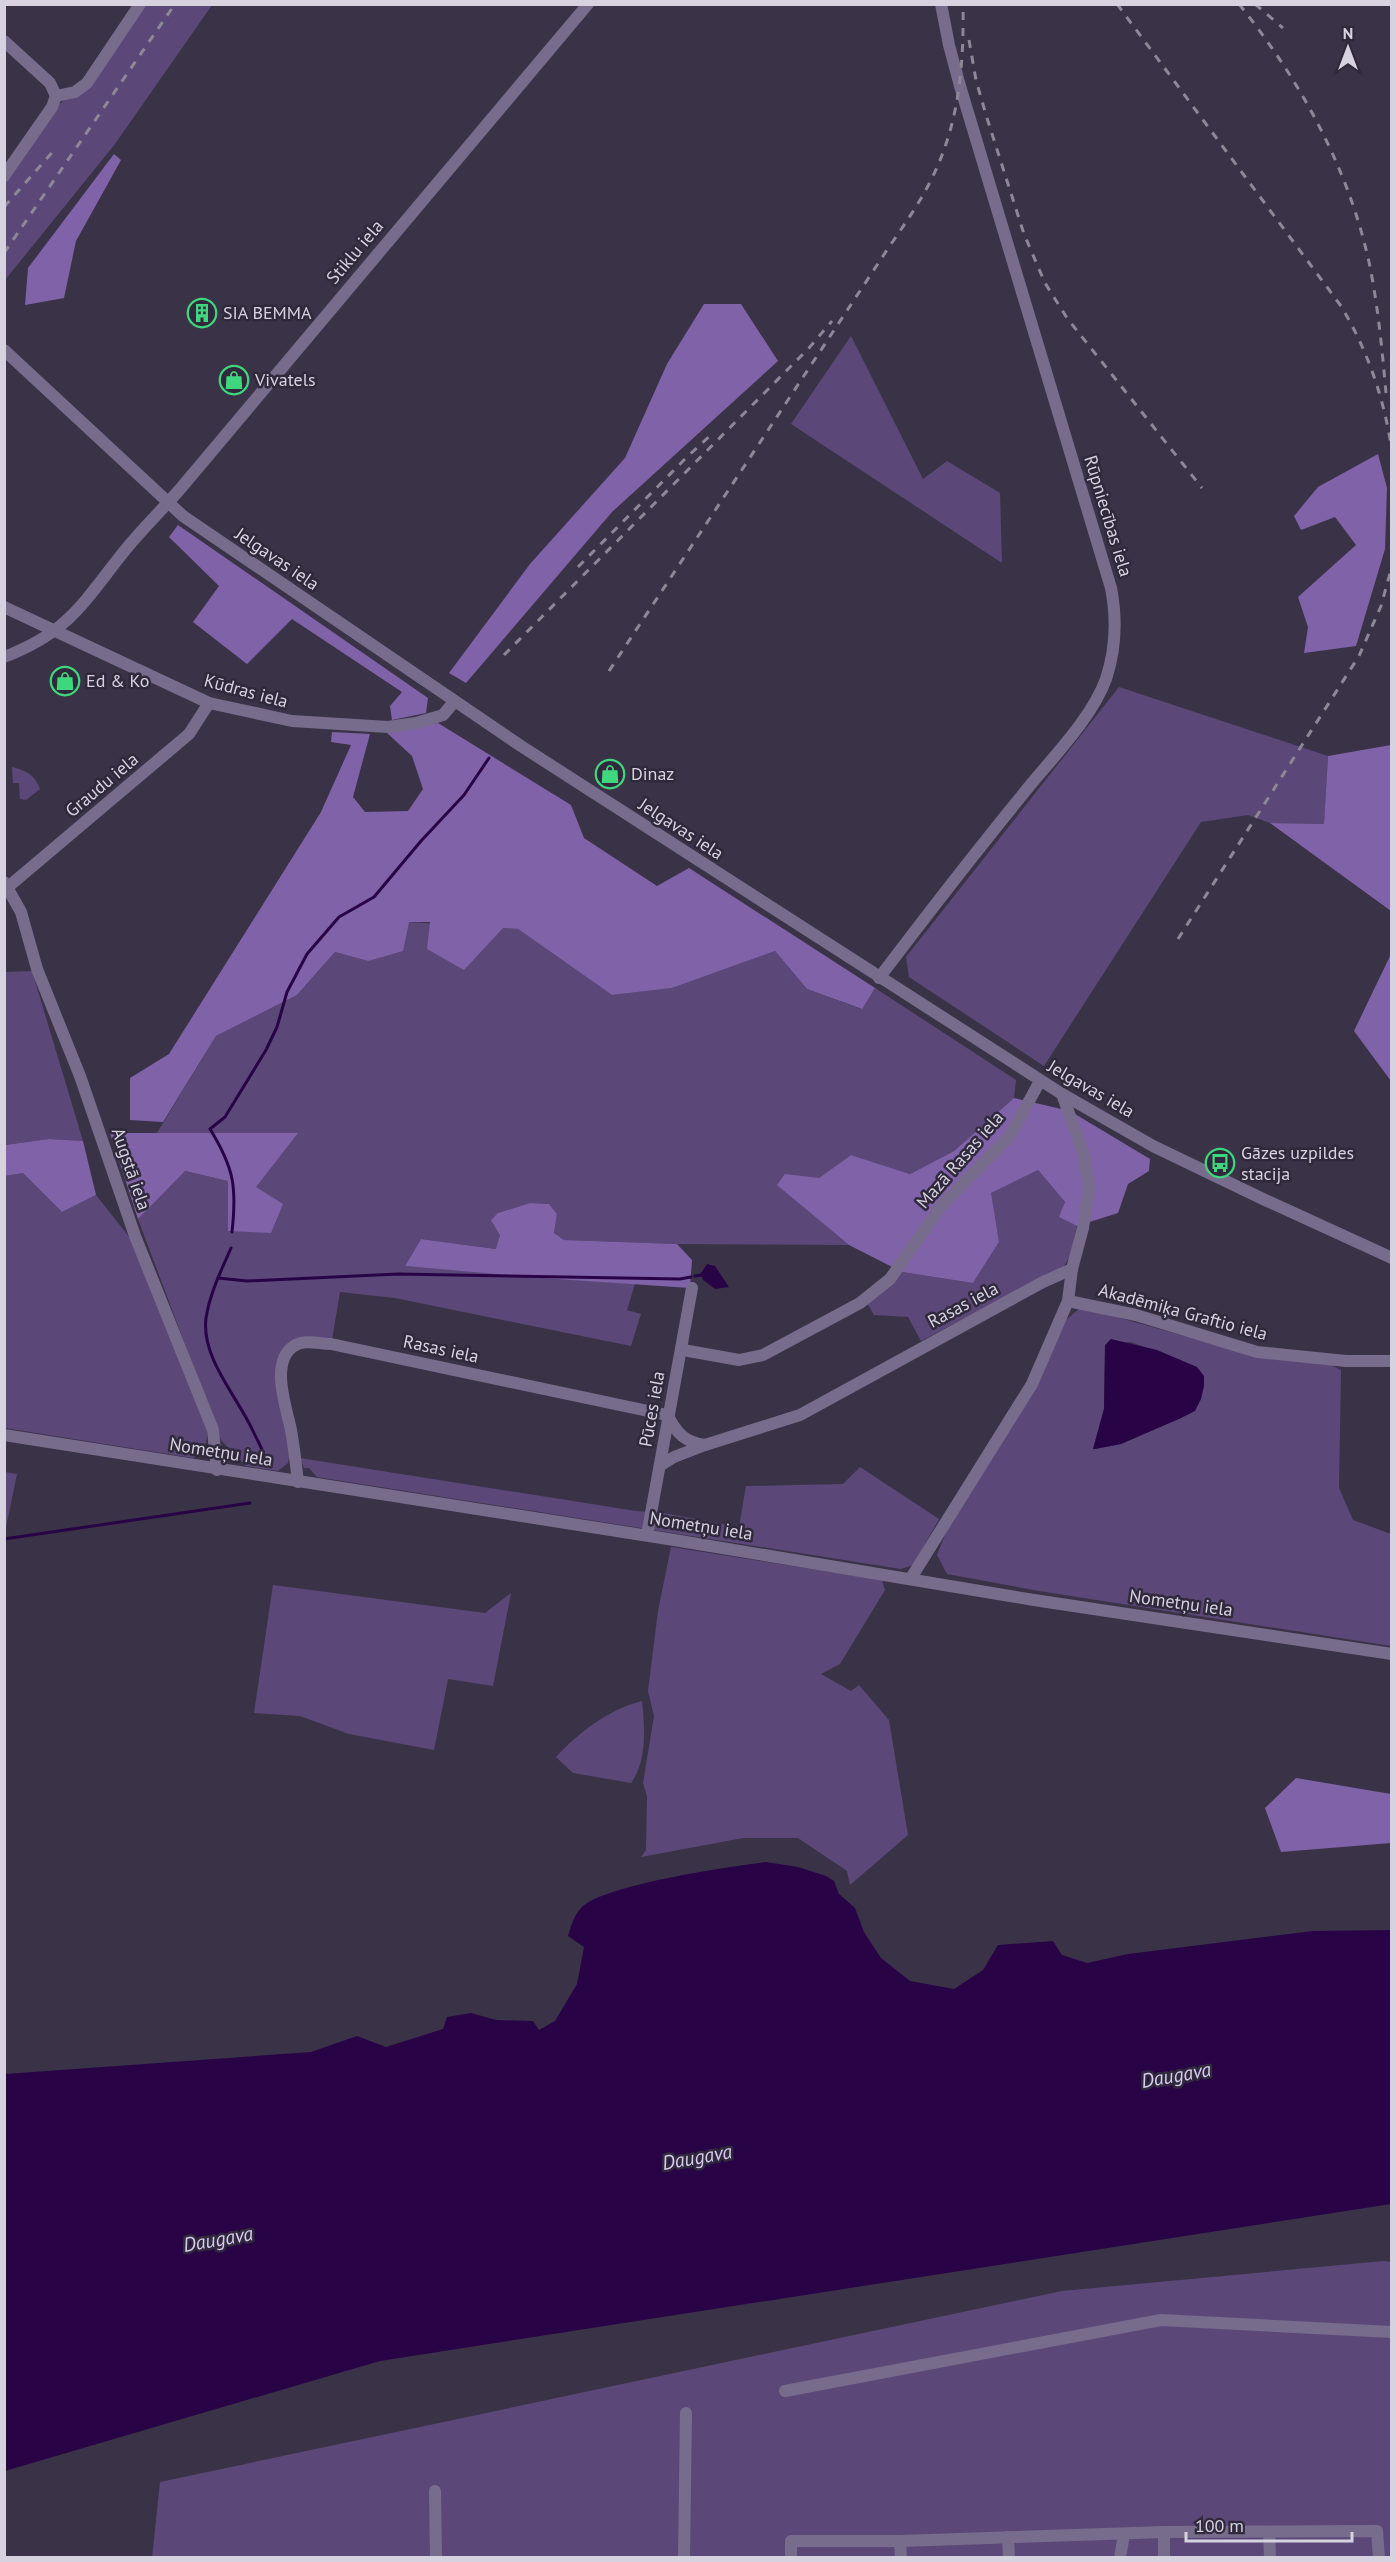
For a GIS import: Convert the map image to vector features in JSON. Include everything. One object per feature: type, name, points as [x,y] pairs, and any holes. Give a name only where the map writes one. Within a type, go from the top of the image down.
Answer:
[{"type":"street","points":[[56,96],[75,92],[87,83],[140,4]]},
{"type":"street","name":"Stiklu iela","points":[[4,657],[32,646],[56,631],[77,612],[127,547],[168,502],[588,4]]},
{"type":"street","name":"Rūpniecības iela","points":[[879,978],[936,902],[1085,717],[1105,680],[1114,642],[1115,618],[1111,588],[960,86],[941,4]]},
{"type":"street","points":[[4,41],[50,83],[56,96],[52,107],[4,176]]},
{"type":"street","name":"Jelgavas iela","points":[[4,350],[192,523],[454,702],[1040,1081],[1153,1146],[1392,1258]]},
{"type":"street","name":"Kūdras iela","points":[[4,607],[209,703],[292,721],[338,726],[388,727],[416,723],[443,715],[454,702]]},
{"type":"street","name":"Graudu iela","points":[[6,884],[189,734],[209,703]]},
{"type":"street","name":"Augstā iela","points":[[6,884],[21,912],[37,969],[80,1076],[135,1236],[213,1430],[217,1470]]},
{"type":"street","name":"Mazā Rasas iela","points":[[683,1350],[739,1360],[763,1355],[860,1303],[890,1279],[942,1205],[1010,1136],[1040,1081]]},
{"type":"street","points":[[911,1578],[1032,1384],[1068,1301],[1072,1269],[1083,1228],[1089,1188],[1084,1155],[1062,1094]]},
{"type":"street","name":"Rasas iela","points":[[661,1465],[674,1457],[705,1445],[801,1415],[1043,1282],[1072,1269]]},
{"type":"street","name":"Pūces iela","points":[[647,1535],[668,1415],[683,1350],[692,1288]]},
{"type":"street","name":"Akadēmiķa Graftio iela","points":[[1068,1301],[1136,1315],[1257,1352],[1346,1361],[1392,1361]]},
{"type":"street","name":"Rasas iela","points":[[298,1482],[290,1428],[282,1403],[281,1374],[286,1355],[295,1345],[312,1342],[668,1415]]},
{"type":"street","points":[[668,1415],[681,1437],[693,1444],[705,1445]]},
{"type":"street","name":"Nometņu iela","points":[[4,1435],[1392,1654]]},
{"type":"street","points":[[785,2391],[1161,2320],[1392,2332]]},
{"type":"street","points":[[684,2558],[686,2413]]},
{"type":"street","points":[[435,2491],[436,2558]]},
{"type":"street","points":[[791,2558],[791,2541],[900,2541],[1164,2532],[1377,2531],[1379,2558]]},
{"type":"street","points":[[1164,2532],[1164,2558]]},
{"type":"street","points":[[1269,2532],[1270,2558]]},
{"type":"street","points":[[1120,2558],[1124,2534]]},
{"type":"street","points":[[1008,2537],[1009,2558]]},
{"type":"street","points":[[900,2541],[901,2558]]},
{"type":"shaded area","points":[[143,5],[212,5],[115,144],[5,280],[5,179],[57,106],[68,97]]},
{"type":"shaded area","points":[[114,154],[121,160],[76,241],[64,298],[25,305],[28,268]]},
{"type":"shaded area","points":[[704,304],[741,304],[778,361],[612,512],[466,683],[449,673],[530,564],[625,458],[667,364]]},
{"type":"shaded area","points":[[851,336],[923,479],[947,461],[1000,493],[1002,563],[791,424]]},
{"type":"shaded area","points":[[1378,454],[1387,488],[1385,549],[1356,646],[1304,653],[1308,627],[1298,597],[1356,545],[1335,517],[1301,530],[1294,516],[1318,487]]},
{"type":"shaded area","points":[[178,525],[428,698],[426,713],[392,720],[390,706],[402,692],[292,619],[247,664],[193,622],[219,586],[169,537]]},
{"type":"shaded area","points":[[1119,687],[1328,756],[1324,824],[1270,823],[1248,815],[1201,822],[1044,1066],[909,977],[906,957]]},
{"type":"shaded area","points":[[438,723],[571,805],[584,838],[657,886],[689,868],[875,988],[862,1009],[807,989],[775,951],[672,988],[612,995],[518,929],[503,928],[464,970],[427,949],[430,922],[409,922],[403,951],[368,961],[335,952],[297,995],[216,1036],[163,1122],[130,1120],[130,1078],[169,1054],[321,812],[351,745],[331,742],[332,732],[370,734],[353,797],[365,812],[408,811],[423,789],[412,756],[386,732]]},
{"type":"shaded area","points":[[1392,745],[1391,911],[1270,823],[1324,824],[1328,756]]},
{"type":"shaded area","points":[[12,767],[30,774],[38,784],[40,789],[26,800],[20,799],[19,783],[13,783]]},
{"type":"shaded area","points":[[409,922],[518,929],[612,995],[672,988],[775,951],[807,989],[861,1009],[875,988],[1016,1080],[1014,1098],[954,1151],[910,1174],[851,1155],[819,1178],[778,1185],[849,1245],[677,1244],[564,1240],[554,1233],[557,1214],[549,1204],[530,1203],[498,1213],[500,1235],[497,1249],[421,1239],[405,1266],[635,1284],[627,1310],[641,1314],[631,1346],[395,1298],[340,1292],[332,1340],[283,1351],[290,1453],[288,1463],[278,1471],[246,1466],[221,1440],[138,1219],[184,1171],[255,1187],[297,1134],[157,1133],[216,1036],[297,995],[335,952],[368,961]]},
{"type":"shaded area","points":[[1391,954],[1391,1081],[1354,1031]]},
{"type":"shaded area","points":[[32,971],[83,1141],[49,1139],[5,1145],[5,972]]},
{"type":"shaded area","points":[[1014,1098],[1070,1111],[1150,1159],[1149,1171],[1128,1184],[1118,1213],[1077,1226],[1059,1217],[1065,1202],[1038,1170],[991,1193],[999,1242],[973,1283],[902,1272],[849,1245],[777,1185],[785,1174],[819,1178],[851,1155],[910,1174],[954,1151]]},
{"type":"shaded area","points":[[110,1133],[298,1133],[256,1187],[283,1204],[271,1233],[228,1231],[228,1181],[185,1171],[138,1219]]},
{"type":"shaded area","points":[[49,1139],[83,1141],[96,1195],[62,1212],[23,1173],[5,1176],[5,1145]]},
{"type":"shaded area","points":[[1038,1170],[1065,1202],[1060,1217],[1077,1226],[1070,1256],[1064,1266],[921,1341],[908,1317],[874,1315],[867,1303],[902,1272],[973,1283],[999,1242],[990,1193]]},
{"type":"shaded area","points":[[23,1173],[62,1212],[96,1195],[130,1238],[207,1426],[205,1444],[193,1458],[5,1428],[5,1176]]},
{"type":"shaded area","points":[[530,1203],[549,1204],[557,1214],[554,1233],[564,1240],[677,1244],[692,1260],[690,1288],[405,1266],[421,1239],[496,1249],[500,1235],[491,1220],[498,1213]]},
{"type":"shaded area","points":[[1081,1307],[1248,1354],[1331,1365],[1341,1370],[1339,1488],[1353,1520],[1391,1534],[1391,1646],[1039,1591],[947,1574],[937,1555],[949,1525],[1066,1320]],"holes":[[[1131,1342],[1197,1367],[1181,1418],[1121,1444],[1093,1449],[1104,1409],[1105,1345]]]},
{"type":"shaded area","points":[[300,1458],[636,1511],[663,1513],[739,1527],[746,1486],[843,1484],[860,1467],[939,1519],[913,1565],[901,1569],[317,1477],[309,1468],[304,1468]]},
{"type":"shaded area","points":[[4,1472],[17,1474],[5,1532]]},
{"type":"shaded area","points":[[671,1547],[882,1580],[885,1590],[840,1664],[821,1674],[851,1691],[859,1685],[889,1720],[908,1835],[850,1885],[847,1871],[798,1838],[743,1838],[641,1857],[646,1850],[647,1796],[643,1783],[654,1716],[648,1691],[658,1611]]},
{"type":"shaded area","points":[[273,1585],[485,1613],[511,1593],[493,1686],[448,1679],[434,1750],[349,1734],[300,1716],[254,1713]]},
{"type":"shaded area","points":[[642,1701],[644,1744],[640,1765],[631,1783],[573,1773],[556,1757],[595,1723],[618,1710]]},
{"type":"shaded area","points":[[1296,1778],[1391,1794],[1391,1843],[1281,1852],[1265,1808]]},
{"type":"shaded area","points":[[1391,2262],[1391,2557],[152,2558],[160,2482],[1062,2291]]},
{"type":"water","points":[[707,1264],[715,1266],[729,1287],[715,1289],[703,1280],[701,1273]]},
{"type":"water","points":[[1111,1339],[1157,1350],[1197,1367],[1204,1376],[1204,1386],[1195,1411],[1121,1444],[1093,1449],[1104,1409],[1105,1345]]},
{"type":"water","name":"Daugava","points":[[766,1862],[798,1867],[834,1881],[839,1894],[855,1908],[864,1932],[881,1958],[910,1981],[954,1989],[983,1970],[998,1945],[1053,1941],[1062,1955],[1087,1963],[1128,1954],[1313,1931],[1391,1930],[1391,2204],[380,2361],[5,2471],[5,2074],[311,2052],[357,2036],[386,2047],[443,2029],[447,2017],[471,2013],[496,2020],[533,2021],[539,2030],[555,2021],[577,1984],[584,1947],[568,1936],[575,1917],[582,1907],[616,1891],[641,1884],[698,1872]]},
{"type":"waterway","points":[[232,1232],[234,1202],[232,1178],[224,1155],[210,1129],[225,1117],[266,1050],[277,1027],[287,992],[307,954],[339,917],[374,897],[421,841],[464,795],[489,758]]},
{"type":"waterway","points":[[231,1248],[210,1300],[206,1318],[206,1333],[214,1362],[261,1448],[264,1465]]},
{"type":"waterway","points":[[218,1278],[247,1281],[398,1274],[680,1279],[691,1277]]},
{"type":"waterway","points":[[695,1276],[701,1275]]},
{"type":"waterway","points":[[4,1539],[250,1503]]},
{"type":"railway","points":[[4,253],[175,4]]},
{"type":"railway","points":[[609,671],[929,184],[947,141],[958,96],[961,74],[963,4]]},
{"type":"railway","points":[[1117,4],[1341,306],[1374,376],[1392,451]]},
{"type":"railway","points":[[1239,4],[1282,63],[1301,94],[1335,159],[1348,192],[1369,262],[1386,393]]},
{"type":"railway","points":[[1255,4],[1283,28]]},
{"type":"railway","points":[[969,40],[976,80],[986,115],[1024,234],[1045,283],[1067,318],[1202,488]]},
{"type":"railway","points":[[4,207],[57,147]]},
{"type":"railway","points":[[504,655],[809,348],[832,321]]},
{"type":"railway","points":[[578,567],[712,434]]},
{"type":"railway","points":[[1178,939],[1359,656],[1381,606],[1392,566]]},
{"type":"place","name":"SIA BEMMA","points":[[202,313]]},
{"type":"place","name":"Vivatels","points":[[234,380]]},
{"type":"place","name":"Ed & Ko","points":[[65,681]]},
{"type":"place","name":"Dinaz","points":[[610,774]]},
{"type":"place","name":"Gāzes uzpildes stacija","points":[[1220,1163]]}]
